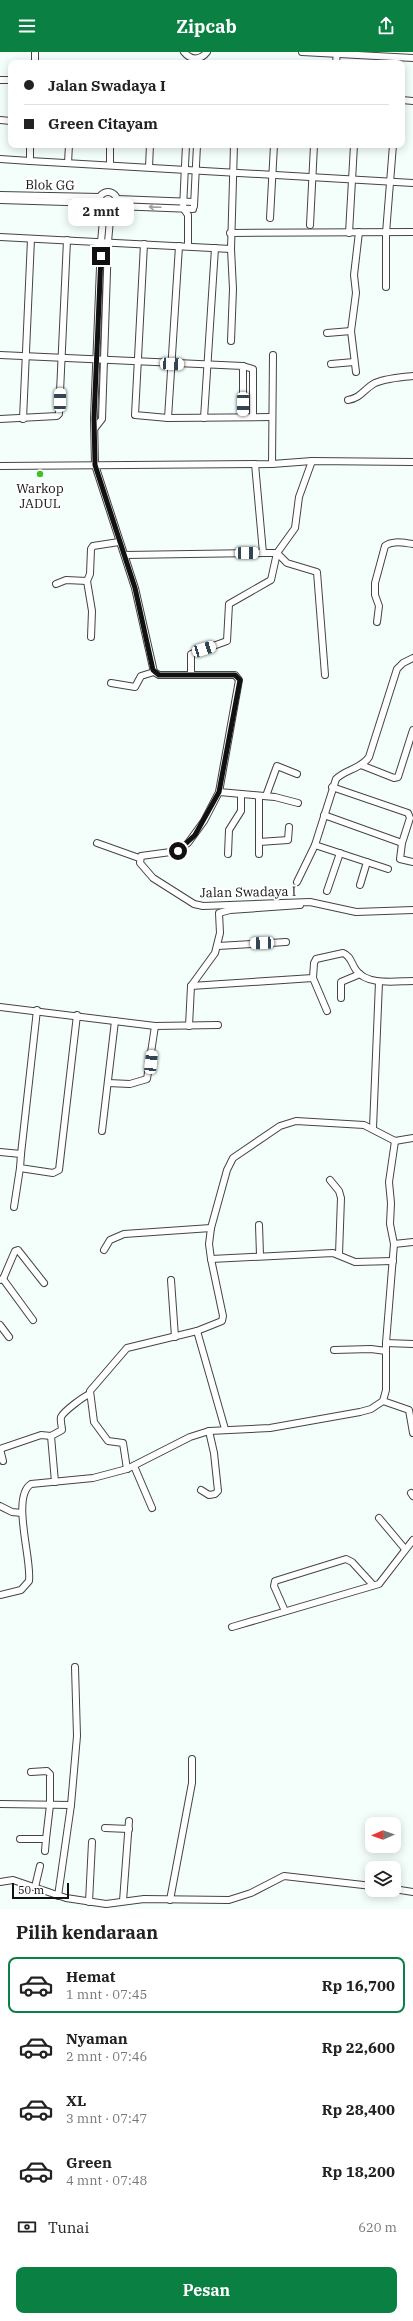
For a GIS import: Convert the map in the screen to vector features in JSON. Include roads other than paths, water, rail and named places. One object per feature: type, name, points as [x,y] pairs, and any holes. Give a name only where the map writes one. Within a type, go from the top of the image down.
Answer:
[{"type":"street","points":[[184,52],[190,60],[201,60],[207,52]]},
{"type":"street","points":[[302,52],[413,58]]},
{"type":"street","points":[[30,148],[30,161]]},
{"type":"street","points":[[68,163],[69,148]]},
{"type":"street","points":[[110,148],[110,165]]},
{"type":"street","points":[[149,167],[150,148]]},
{"type":"street","points":[[186,148],[183,205],[188,215],[188,246]]},
{"type":"street","points":[[188,215],[194,205],[198,148]]},
{"type":"street","points":[[231,341],[233,289],[230,233],[234,148]]},
{"type":"street","points":[[270,218],[274,148]]},
{"type":"street","points":[[310,224],[314,148]]},
{"type":"street","points":[[350,233],[354,148]]},
{"type":"street","points":[[386,287],[386,233],[393,148]]},
{"type":"street","points":[[0,163],[0,159],[413,183]]},
{"type":"street","points":[[97,843],[139,858],[146,854],[173,853],[182,848],[195,835],[219,792],[240,680],[235,675],[159,675],[154,672],[125,555],[119,542],[95,465],[101,242],[104,209],[99,200],[105,192],[113,193],[117,199]]},
{"type":"street","name":"Blok GG","points":[[0,195],[99,200]]},
{"type":"street","points":[[117,199],[183,205]]},
{"type":"street","points":[[95,428],[102,419],[108,242],[113,208],[117,199]]},
{"type":"street","name":"Blok GG","points":[[0,200],[99,200]]},
{"type":"street","points":[[104,209],[194,205]]},
{"type":"street","points":[[356,372],[350,331],[356,293],[354,275],[359,232]]},
{"type":"street","points":[[230,233],[413,232]]},
{"type":"street","points":[[0,237],[231,249]]},
{"type":"street","points":[[23,419],[31,239]]},
{"type":"street","points":[[0,419],[23,419],[57,416],[59,414],[60,358],[67,240]]},
{"type":"street","points":[[144,244],[135,415],[168,418],[272,417]]},
{"type":"street","points":[[168,418],[179,246]]},
{"type":"street","points":[[204,418],[216,248]]},
{"type":"street","points":[[327,333],[350,331]]},
{"type":"street","points":[[0,355],[172,364],[251,366],[253,369],[253,417]]},
{"type":"street","points":[[272,464],[273,355]]},
{"type":"street","points":[[331,364],[354,362]]},
{"type":"street","points":[[243,366],[243,417]]},
{"type":"street","points":[[348,400],[357,398],[375,384],[391,378],[413,376]]},
{"type":"street","points":[[191,675],[191,654],[227,641],[229,604],[270,580],[280,556],[295,528],[299,497],[312,461]]},
{"type":"street","points":[[0,466],[272,464],[312,461],[413,462]]},
{"type":"street","points":[[255,464],[262,553]]},
{"type":"street","points":[[91,637],[92,611],[87,581],[90,574],[91,549],[93,546],[119,542]]},
{"type":"street","points":[[377,622],[379,606],[375,595],[375,583],[384,546],[388,543],[396,542],[413,544]]},
{"type":"street","points":[[125,555],[262,553],[280,556],[293,565],[314,570],[318,576],[325,675]]},
{"type":"street","points":[[56,584],[66,580],[87,581]]},
{"type":"street","points":[[297,882],[315,845],[332,787],[340,775],[366,762],[371,754],[397,669],[412,661]]},
{"type":"street","points":[[111,682],[135,687],[141,676],[154,672]]},
{"type":"street","points":[[360,765],[394,778],[398,777],[413,730]]},
{"type":"street","points":[[259,854],[262,796],[277,766],[297,774]]},
{"type":"street","points":[[332,787],[408,813],[410,818],[402,843],[400,859],[413,862]]},
{"type":"street","points":[[219,792],[262,796],[298,803]]},
{"type":"street","points":[[228,854],[229,830],[241,811],[241,794]]},
{"type":"street","points":[[324,815],[402,843]]},
{"type":"street","points":[[259,842],[287,841],[289,839],[289,828]]},
{"type":"street","points":[[315,845],[388,869]]},
{"type":"street","points":[[327,892],[340,853]]},
{"type":"street","name":"Jalan Swadaya I","points":[[139,858],[140,863],[153,878],[194,904],[210,906],[310,902],[356,912],[413,910]]},
{"type":"street","points":[[360,885],[367,862]]},
{"type":"street","points":[[186,1027],[192,986],[218,946],[220,933],[219,916],[222,911],[288,907],[310,902]]},
{"type":"street","points":[[218,946],[286,942]]},
{"type":"street","points":[[326,1011],[313,978],[316,959],[337,953],[346,954],[360,974],[379,982],[413,981]]},
{"type":"street","points":[[341,998],[341,982],[360,974]]},
{"type":"street","points":[[192,986],[313,978]]},
{"type":"street","points":[[373,1128],[379,982]]},
{"type":"street","points":[[0,1007],[37,1010],[155,1026],[186,1027],[218,1025]]},
{"type":"street","points":[[14,1207],[20,1168],[37,1010]]},
{"type":"street","points":[[20,1168],[53,1173],[59,1170],[77,1015]]},
{"type":"street","points":[[102,1131],[115,1021]]},
{"type":"street","points":[[108,1083],[130,1084],[147,1079],[155,1026]]},
{"type":"street","points":[[127,1469],[124,1445],[108,1441],[96,1426],[92,1416],[90,1394],[94,1384],[127,1348],[175,1337],[222,1322],[223,1319],[211,1259],[211,1228],[227,1170],[233,1158],[280,1126],[296,1121],[364,1125],[373,1128],[395,1141],[413,1138]]},
{"type":"street","points":[[0,1595],[20,1590],[29,1581],[22,1513],[24,1492],[26,1487],[31,1484],[93,1478],[127,1469],[190,1438],[209,1431],[270,1428],[360,1412],[371,1409],[383,1401],[386,1390],[386,1343],[394,1244],[390,1224],[391,1203],[389,1182],[395,1141]]},
{"type":"street","points":[[0,1152],[21,1154]]},
{"type":"street","points":[[330,1180],[339,1191],[341,1198],[339,1254]]},
{"type":"street","points":[[259,1225],[260,1255]]},
{"type":"street","points":[[104,1250],[110,1240],[124,1234],[211,1228]]},
{"type":"street","points":[[394,1244],[413,1242]]},
{"type":"street","points":[[33,1320],[1,1279],[16,1251],[18,1250],[44,1283]]},
{"type":"street","points":[[211,1259],[333,1252],[355,1262],[392,1260]]},
{"type":"street","points":[[171,1280],[175,1337]]},
{"type":"street","points":[[0,1326],[9,1338]]},
{"type":"street","points":[[196,1331],[225,1430]]},
{"type":"street","points":[[386,1343],[413,1344]]},
{"type":"street","points":[[334,1350],[371,1350],[386,1352]]},
{"type":"street","points":[[3,1461],[0,1449],[42,1435],[51,1436],[62,1430],[61,1418],[64,1414],[84,1396],[90,1394]]},
{"type":"street","points":[[383,1401],[409,1410],[413,1433]]},
{"type":"street","points":[[201,1490],[209,1495],[215,1494],[218,1491],[214,1453],[209,1431]]},
{"type":"street","points":[[51,1436],[55,1482]]},
{"type":"street","points":[[134,1466],[152,1508]]},
{"type":"street","points":[[0,1506],[22,1513]]},
{"type":"street","points":[[379,1518],[405,1549]]},
{"type":"street","points":[[232,1627],[379,1584],[387,1576],[405,1549],[413,1540]]},
{"type":"street","points":[[285,1611],[274,1586],[275,1581],[343,1560],[349,1559],[373,1585]]},
{"type":"street","points":[[58,1896],[71,1805],[77,1736],[75,1666]]},
{"type":"street","points":[[170,1900],[192,1783],[192,1759]]},
{"type":"street","points":[[31,1772],[50,1772],[50,1805],[45,1851]]},
{"type":"street","points":[[0,1804],[71,1805]]},
{"type":"street","points":[[123,1901],[129,1821]]},
{"type":"street","points":[[105,1828],[129,1829]]},
{"type":"street","points":[[20,1839],[46,1839]]},
{"type":"street","points":[[89,1902],[92,1842]]},
{"type":"street","points":[[35,1887],[40,1866]]},
{"type":"street","points":[[0,1882],[13,1880],[58,1896],[106,1906],[123,1901],[235,1899],[251,1894],[277,1878],[284,1876],[365,1885]]},
{"type":"street","points":[[401,1890],[413,1892]]},
{"type":"place","name":"Warkop JADUL","points":[[40,474]]}]
